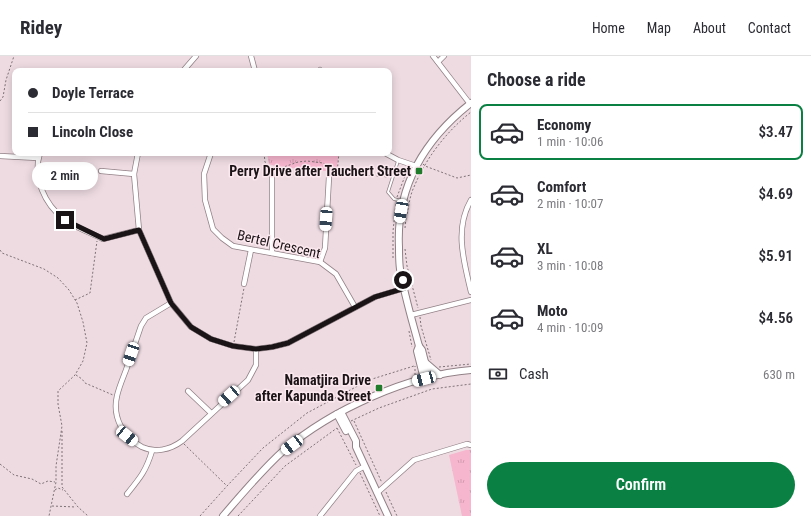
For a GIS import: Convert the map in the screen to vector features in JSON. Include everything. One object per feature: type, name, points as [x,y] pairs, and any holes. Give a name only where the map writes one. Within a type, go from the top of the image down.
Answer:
[{"type":"street","points":[[186,68],[196,56]]},
{"type":"street","points":[[250,56],[254,68]]},
{"type":"street","points":[[427,378],[424,365],[417,351],[419,346],[400,268],[399,200],[428,146],[437,134],[454,117],[470,104],[434,56]]},
{"type":"street","points":[[438,62],[444,56]]},
{"type":"street","points":[[0,156],[38,158],[40,185],[45,197],[65,220],[104,239],[139,230]]},
{"type":"street","points":[[137,156],[134,174],[139,230],[171,303],[191,327],[211,339],[233,346],[256,349],[288,343],[375,297],[405,288]]},
{"type":"street","name":"Bertel Crescent","points":[[211,156],[204,174],[205,200],[213,229],[233,246],[320,262],[336,274],[355,307]]},
{"type":"street","points":[[391,156],[416,166]]},
{"type":"street","points":[[101,171],[134,174]]},
{"type":"street","points":[[272,176],[272,253]]},
{"type":"street","points":[[320,262],[325,248],[329,176]]},
{"type":"street","points":[[471,200],[468,205],[463,224],[461,245],[471,292]]},
{"type":"street","points":[[244,284],[251,250]]},
{"type":"street","points":[[411,315],[471,300]]},
{"type":"street","points":[[171,303],[146,318],[141,326],[117,397],[116,416],[120,428],[134,442],[143,447],[152,450],[170,448],[182,441],[248,380],[256,365],[256,349]]},
{"type":"street","points":[[424,365],[440,375]]},
{"type":"street","points":[[412,382],[424,365]]},
{"type":"street","points":[[223,516],[248,486],[283,452],[310,431],[339,413],[369,398],[412,382],[440,375],[471,370]]},
{"type":"street","points":[[188,391],[211,413]]},
{"type":"street","points":[[339,413],[388,516]]},
{"type":"street","points":[[377,493],[414,460],[467,444],[471,445]]},
{"type":"street","points":[[127,494],[141,477],[148,465],[152,450]]},
{"type":"street","points":[[320,516],[356,471],[365,466]]},
{"type":"lane","points":[[398,160],[388,192],[391,197],[399,200]]},
{"type":"path","points":[[0,101],[3,97],[6,80],[14,56]]},
{"type":"path","points":[[404,234],[406,214],[413,188],[424,166],[433,150],[462,119],[471,112]]},
{"type":"path","points":[[264,156],[265,162],[271,168],[278,169],[298,162],[307,161],[322,163],[337,173]]},
{"type":"path","points":[[337,173],[339,156]]},
{"type":"path","points":[[424,166],[457,178],[471,175]]},
{"type":"path","points":[[399,200],[408,168]]},
{"type":"path","points":[[329,176],[337,173],[392,177]]},
{"type":"path","points":[[75,300],[90,293],[98,236]]},
{"type":"path","points":[[200,516],[263,448],[307,413],[369,380],[415,366],[434,363],[431,359],[421,326],[419,313],[406,266],[404,246]]},
{"type":"path","points":[[0,250],[2,253],[44,269],[58,278],[69,290],[75,300],[83,322],[87,343],[83,361],[75,374],[58,391],[58,404],[62,426],[62,487],[78,507],[88,516]]},
{"type":"path","points":[[233,346],[244,284]]},
{"type":"path","points":[[437,367],[471,364]]},
{"type":"path","points":[[75,374],[85,383],[117,397]]},
{"type":"path","points":[[397,516],[353,420],[385,406],[432,390],[471,384]]},
{"type":"path","points":[[49,516],[56,482],[56,466],[62,426]]},
{"type":"path","points":[[238,516],[284,466],[337,428]]},
{"type":"path","points":[[182,441],[227,486]]},
{"type":"path","points":[[0,464],[14,475],[32,479],[41,484],[48,481],[56,482]]},
{"type":"path","points":[[54,491],[58,488],[64,490]]},
{"type":"path","points":[[51,506],[78,507]]},
{"type":"green space","points":[[268,156],[339,156],[336,172],[278,167],[269,164]]},
{"type":"green space","points":[[471,450],[471,516],[462,516],[449,455]]},
{"type":"place","name":"Perry Drive after Tauchert Street","points":[[419,171]]},
{"type":"place","name":"Namatjira Drive after Kapunda Street","points":[[379,388]]},
{"type":"route","points":[[65,220],[104,239],[139,230],[171,303],[191,327],[211,339],[233,346],[256,349],[288,343],[375,297],[405,288],[403,280]]}]
